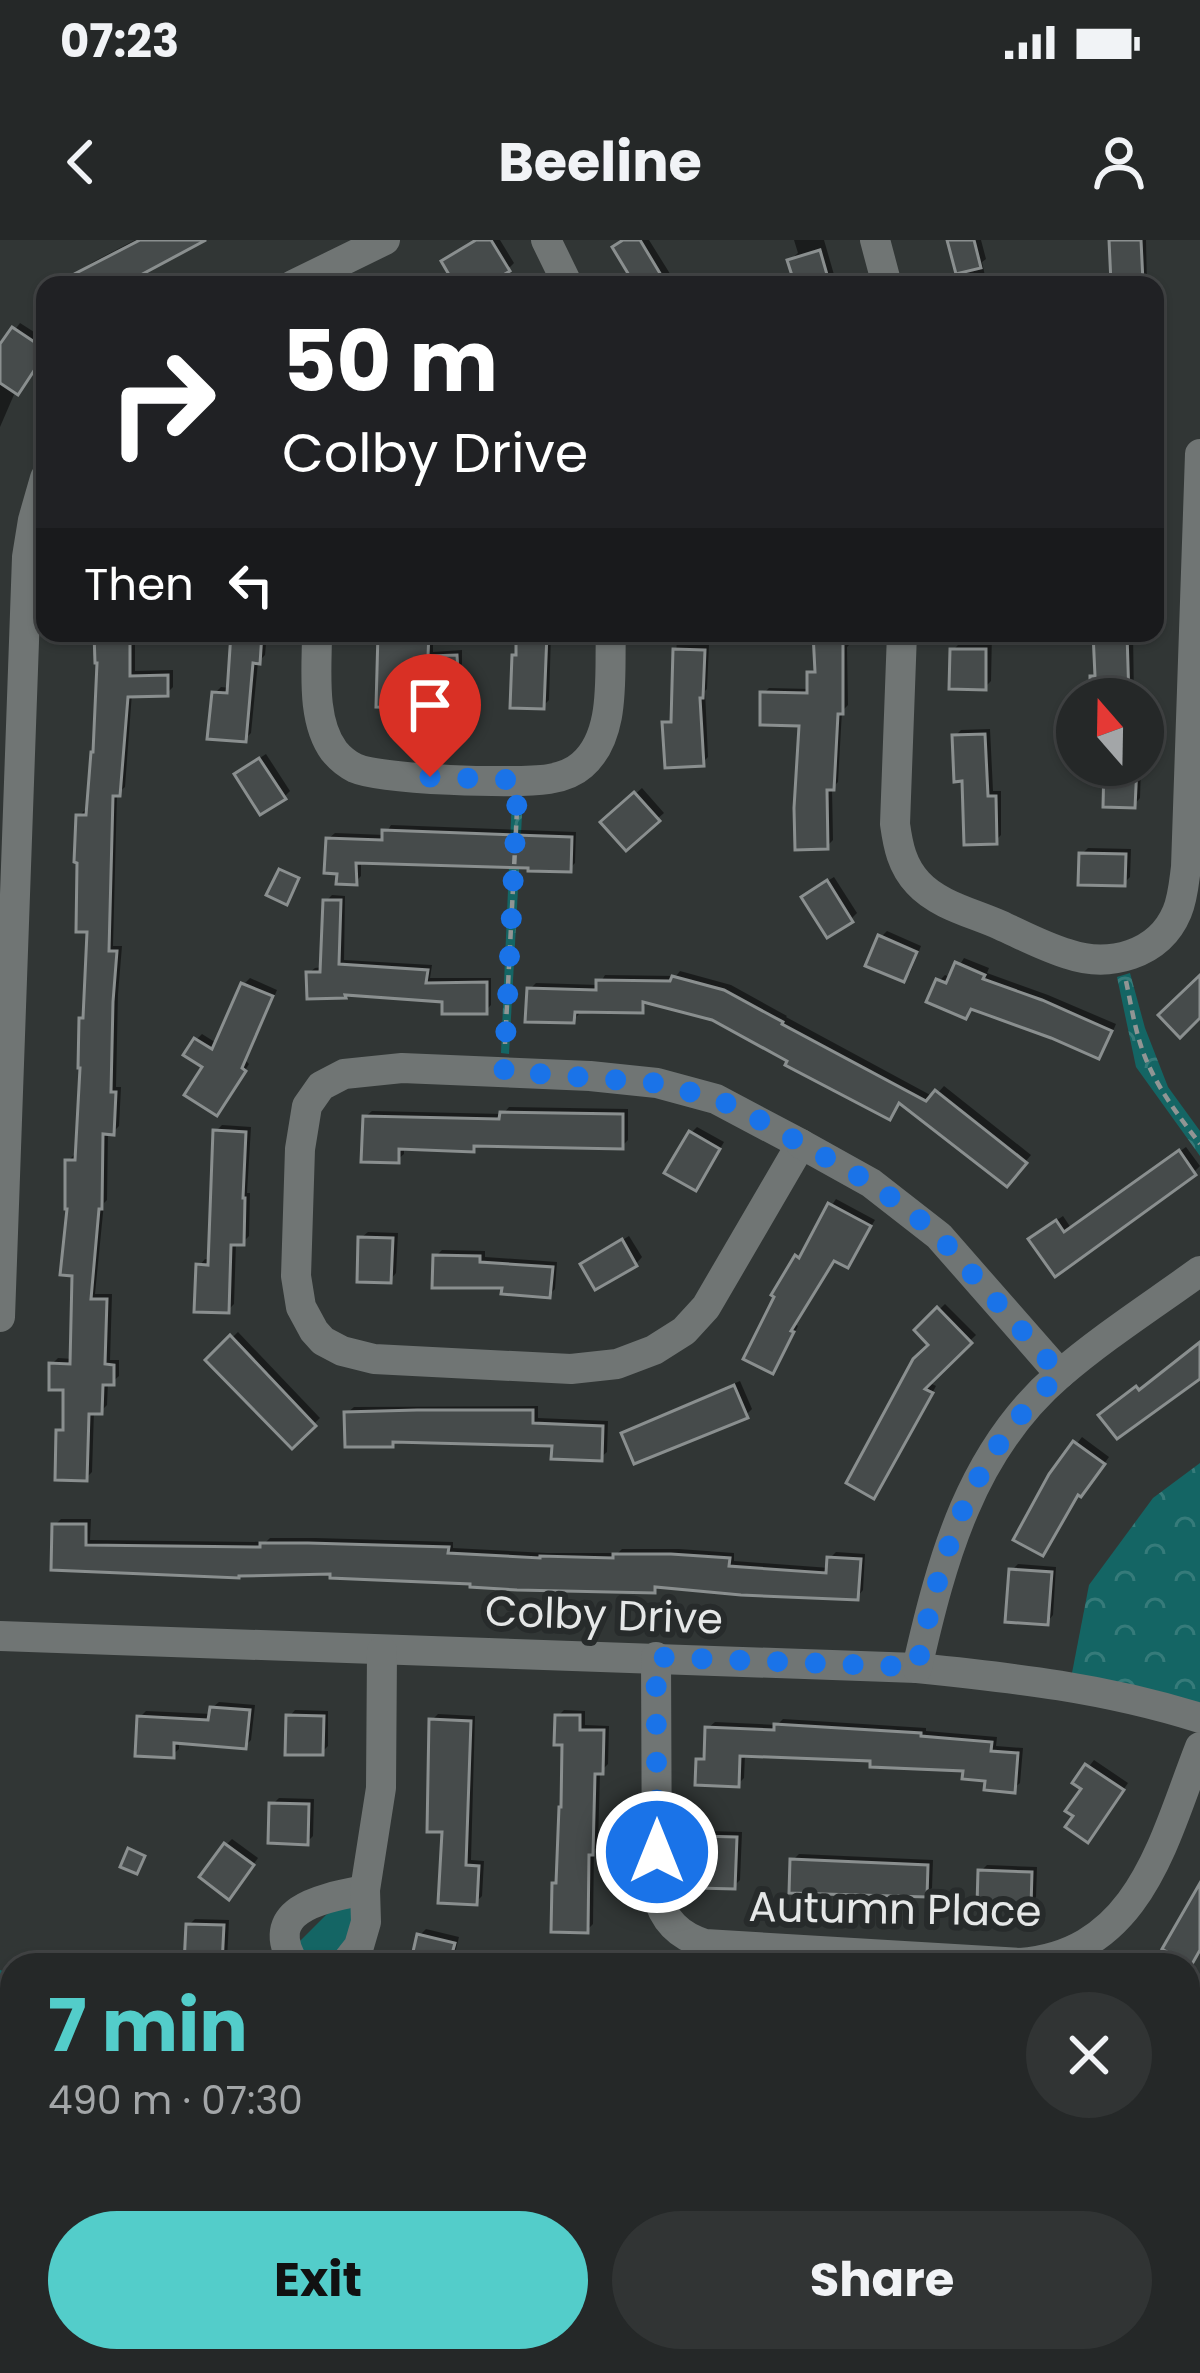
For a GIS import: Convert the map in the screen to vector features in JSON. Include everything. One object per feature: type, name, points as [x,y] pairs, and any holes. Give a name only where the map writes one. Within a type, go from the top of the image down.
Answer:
[{"type":"street","points":[[311,276],[385,240]]},
{"type":"street","points":[[546,240],[564,276]]},
{"type":"street","points":[[875,240],[885,276]]},
{"type":"street","points":[[902,642],[895,824],[908,871],[929,894],[1070,955],[1104,961],[1145,949],[1175,917],[1186,867],[1200,454]]},
{"type":"street","points":[[0,1317],[27,557],[36,507]]},
{"type":"street","points":[[316,642],[323,727],[331,747],[345,761],[364,771],[391,775],[518,780],[570,774],[590,758],[606,715],[610,642]]},
{"type":"street","points":[[801,1144],[706,1307],[684,1331],[637,1358],[594,1368],[550,1370],[374,1359],[323,1341],[301,1307],[296,1276],[299,1149],[303,1120],[321,1086],[359,1071],[403,1068],[624,1079],[688,1090],[740,1109],[871,1183],[939,1236],[1060,1374]]},
{"type":"street","points":[[917,1667],[941,1571],[967,1498],[999,1441],[1060,1374],[1200,1271]]},
{"type":"street","name":"Colby Drive","points":[[0,1636],[917,1667],[1060,1684],[1200,1718]]},
{"type":"street","points":[[353,1953],[366,1922],[365,1890],[381,1788],[382,1651]]},
{"type":"street","name":"Autumn Place","points":[[656,1657],[657,1894],[671,1925],[705,1944],[854,1953]]},
{"type":"street","name":"Autumn Place","points":[[1066,1953],[1115,1923],[1137,1894],[1200,1747]]},
{"type":"street","points":[[290,1953],[287,1930],[294,1914],[307,1903],[365,1890]]},
{"type":"path","points":[[504,1071],[518,780]]},
{"type":"path","points":[[1120,958],[1148,1066],[1200,1144]]},
{"type":"green space","points":[[512,797],[523,797],[509,1054],[501,1053]]},
{"type":"green space","points":[[1130,973],[1168,1087],[1200,1131],[1200,1156],[1136,1067],[1117,977]]},
{"type":"green space","points":[[1200,1463],[1200,1705],[1072,1673],[1089,1585],[1153,1498]]},
{"type":"green space","points":[[345,1904],[353,1907],[349,1935],[338,1953],[303,1953],[300,1941]]},
{"type":"building","points":[[140,240],[206,240],[139,276],[70,276]]},
{"type":"building","points":[[476,240],[491,240],[510,271],[501,276],[450,276],[441,261]]},
{"type":"building","points":[[623,240],[640,240],[661,275],[630,276],[612,247]]},
{"type":"building","points":[[947,240],[974,240],[981,268],[956,274]]},
{"type":"building","points":[[1109,240],[1141,240],[1143,276],[1111,276]]},
{"type":"building","points":[[820,250],[827,276],[792,276],[787,260]]},
{"type":"building","points":[[12,327],[36,343],[36,368],[18,395],[0,383],[0,344]]},
{"type":"building","points":[[94,642],[130,642],[130,676],[168,675],[168,696],[128,697],[120,796],[113,796],[109,951],[117,951],[111,1092],[116,1092],[114,1135],[103,1134],[102,1209],[91,1299],[107,1299],[105,1364],[114,1365],[114,1385],[103,1385],[102,1414],[89,1414],[87,1481],[55,1480],[63,1390],[49,1390],[49,1363],[70,1364],[72,1276],[60,1275],[67,1209],[65,1160],[75,1160],[87,932],[76,932],[74,862],[76,815],[86,815],[93,752]]},
{"type":"building","points":[[230,642],[261,642],[260,664],[253,663],[246,742],[207,739],[212,692],[227,693]]},
{"type":"building","points":[[378,642],[429,642],[428,656],[457,655],[458,673],[413,676],[413,708],[376,707]]},
{"type":"building","points":[[516,642],[547,642],[544,709],[510,708],[512,655],[516,655]]},
{"type":"building","points":[[813,642],[843,642],[843,714],[838,714],[834,790],[827,790],[828,849],[795,850],[799,726],[760,725],[760,692],[807,693],[807,672],[815,672]]},
{"type":"building","points":[[1093,642],[1127,642],[1128,678],[1090,676],[1095,676]]},
{"type":"building","points":[[673,649],[705,650],[700,698],[704,766],[665,768],[662,722],[671,722]]},
{"type":"building","points":[[950,649],[986,649],[986,690],[949,689]]},
{"type":"building","points":[[985,734],[988,796],[996,796],[997,844],[964,845],[962,781],[954,782],[952,735]]},
{"type":"building","points":[[259,758],[286,799],[260,815],[234,774]]},
{"type":"building","points":[[1104,786],[1136,786],[1135,808],[1103,807]]},
{"type":"building","points":[[634,792],[660,821],[626,851],[600,822]]},
{"type":"building","points":[[382,830],[572,837],[571,872],[356,863],[357,885],[336,884],[337,874],[324,873],[326,838],[382,840]]},
{"type":"building","points":[[1079,853],[1126,854],[1125,886],[1078,885]]},
{"type":"building","points":[[279,869],[299,878],[287,905],[266,895]]},
{"type":"building","points":[[827,880],[853,922],[827,938],[801,897]]},
{"type":"building","points":[[323,900],[341,900],[339,964],[428,970],[426,983],[487,982],[487,1014],[442,1014],[442,1002],[345,995],[307,999],[306,972],[320,972]]},
{"type":"building","points":[[878,935],[917,952],[904,982],[865,966]]},
{"type":"building","points":[[955,962],[985,975],[983,979],[1112,1031],[1099,1059],[971,1009],[966,1019],[926,1002],[936,979],[946,983]]},
{"type":"building","points":[[1200,975],[1200,1018],[1180,1038],[1158,1015]]},
{"type":"building","points":[[672,976],[724,990],[926,1101],[935,1090],[1027,1163],[1007,1187],[899,1103],[890,1120],[712,1020],[643,1002],[643,1013],[575,1012],[574,1023],[525,1022],[527,988],[596,990],[596,980],[670,981]]},
{"type":"building","points":[[241,983],[273,996],[242,1068],[246,1071],[217,1116],[184,1095],[202,1067],[183,1055],[194,1038],[212,1049]]},
{"type":"building","points":[[500,1112],[623,1114],[623,1149],[399,1149],[399,1163],[361,1162],[363,1116],[499,1119]]},
{"type":"building","points":[[213,1130],[246,1132],[244,1245],[231,1245],[229,1313],[194,1312],[196,1264],[208,1265]]},
{"type":"building","points":[[689,1131],[720,1149],[696,1191],[664,1173]]},
{"type":"building","points":[[1179,1150],[1196,1175],[1055,1277],[1028,1239],[1056,1220],[1064,1232]]},
{"type":"building","points":[[828,1203],[871,1226],[848,1268],[834,1261],[791,1331],[773,1374],[743,1359],[771,1295],[795,1255],[799,1258]]},
{"type":"building","points":[[358,1237],[393,1238],[391,1283],[357,1282]]},
{"type":"building","points":[[622,1239],[637,1266],[595,1290],[580,1264]]},
{"type":"building","points":[[433,1255],[480,1256],[480,1262],[553,1267],[550,1298],[501,1294],[502,1288],[432,1288]]},
{"type":"building","points":[[937,1307],[972,1343],[925,1389],[933,1393],[874,1499],[846,1483],[913,1359],[928,1345],[914,1330]]},
{"type":"building","points":[[230,1335],[316,1426],[292,1449],[205,1360]]},
{"type":"building","points":[[1200,1342],[1200,1379],[1117,1439],[1098,1415]]},
{"type":"building","points":[[734,1385],[748,1418],[634,1464],[621,1433]]},
{"type":"building","points":[[533,1410],[533,1423],[603,1426],[602,1461],[551,1459],[552,1446],[393,1442],[393,1447],[345,1447],[344,1412]]},
{"type":"building","points":[[1073,1441],[1105,1464],[1078,1495],[1043,1556],[1013,1540]]},
{"type":"building","points":[[52,1524],[86,1524],[86,1545],[449,1547],[448,1553],[540,1558],[671,1554],[730,1558],[729,1566],[826,1573],[827,1557],[861,1559],[858,1600],[655,1587],[655,1593],[517,1590],[330,1578],[330,1574],[239,1578],[51,1570]]},
{"type":"building","points":[[1009,1569],[1052,1572],[1048,1625],[1005,1622]]},
{"type":"building","points":[[210,1707],[250,1710],[246,1749],[174,1743],[174,1758],[135,1756],[137,1716],[208,1720]]},
{"type":"building","points":[[286,1715],[324,1716],[323,1755],[285,1755]]},
{"type":"building","points":[[555,1715],[580,1715],[580,1730],[604,1730],[603,1774],[595,1774],[588,1933],[551,1932],[561,1807],[562,1745],[554,1745]]},
{"type":"building","points":[[429,1719],[471,1721],[466,1865],[479,1866],[477,1905],[438,1903],[442,1832],[427,1832]]},
{"type":"building","points":[[774,1724],[992,1742],[991,1751],[1018,1753],[1015,1793],[984,1790],[985,1781],[962,1779],[963,1771],[870,1767],[870,1761],[740,1756],[739,1787],[695,1785],[696,1759],[704,1759],[705,1727],[774,1730]]},
{"type":"building","points":[[1085,1764],[1124,1790],[1088,1843],[1065,1827],[1073,1816],[1065,1811],[1081,1789],[1072,1783]]},
{"type":"building","points":[[269,1803],[309,1804],[308,1845],[268,1843]]},
{"type":"building","points":[[698,1836],[737,1837],[735,1889],[697,1888]]},
{"type":"building","points":[[224,1843],[254,1865],[229,1900],[199,1877]]},
{"type":"building","points":[[128,1848],[145,1856],[137,1874],[120,1867]]},
{"type":"building","points":[[790,1859],[928,1865],[927,1897],[789,1893]]},
{"type":"building","points":[[978,1870],[1032,1872],[1031,1907],[977,1905]]},
{"type":"building","points":[[1200,1883],[1198,1953],[1162,1949]]},
{"type":"building","points":[[186,1924],[224,1925],[223,1953],[185,1953]]},
{"type":"building","points":[[417,1934],[455,1943],[452,1953],[413,1953]]},
{"type":"route","points":[[430,777],[518,780],[504,1071],[657,1083],[740,1109],[871,1183],[912,1213],[939,1236],[1060,1374],[999,1441],[967,1498],[941,1571],[917,1667],[656,1657],[657,1852]]}]
